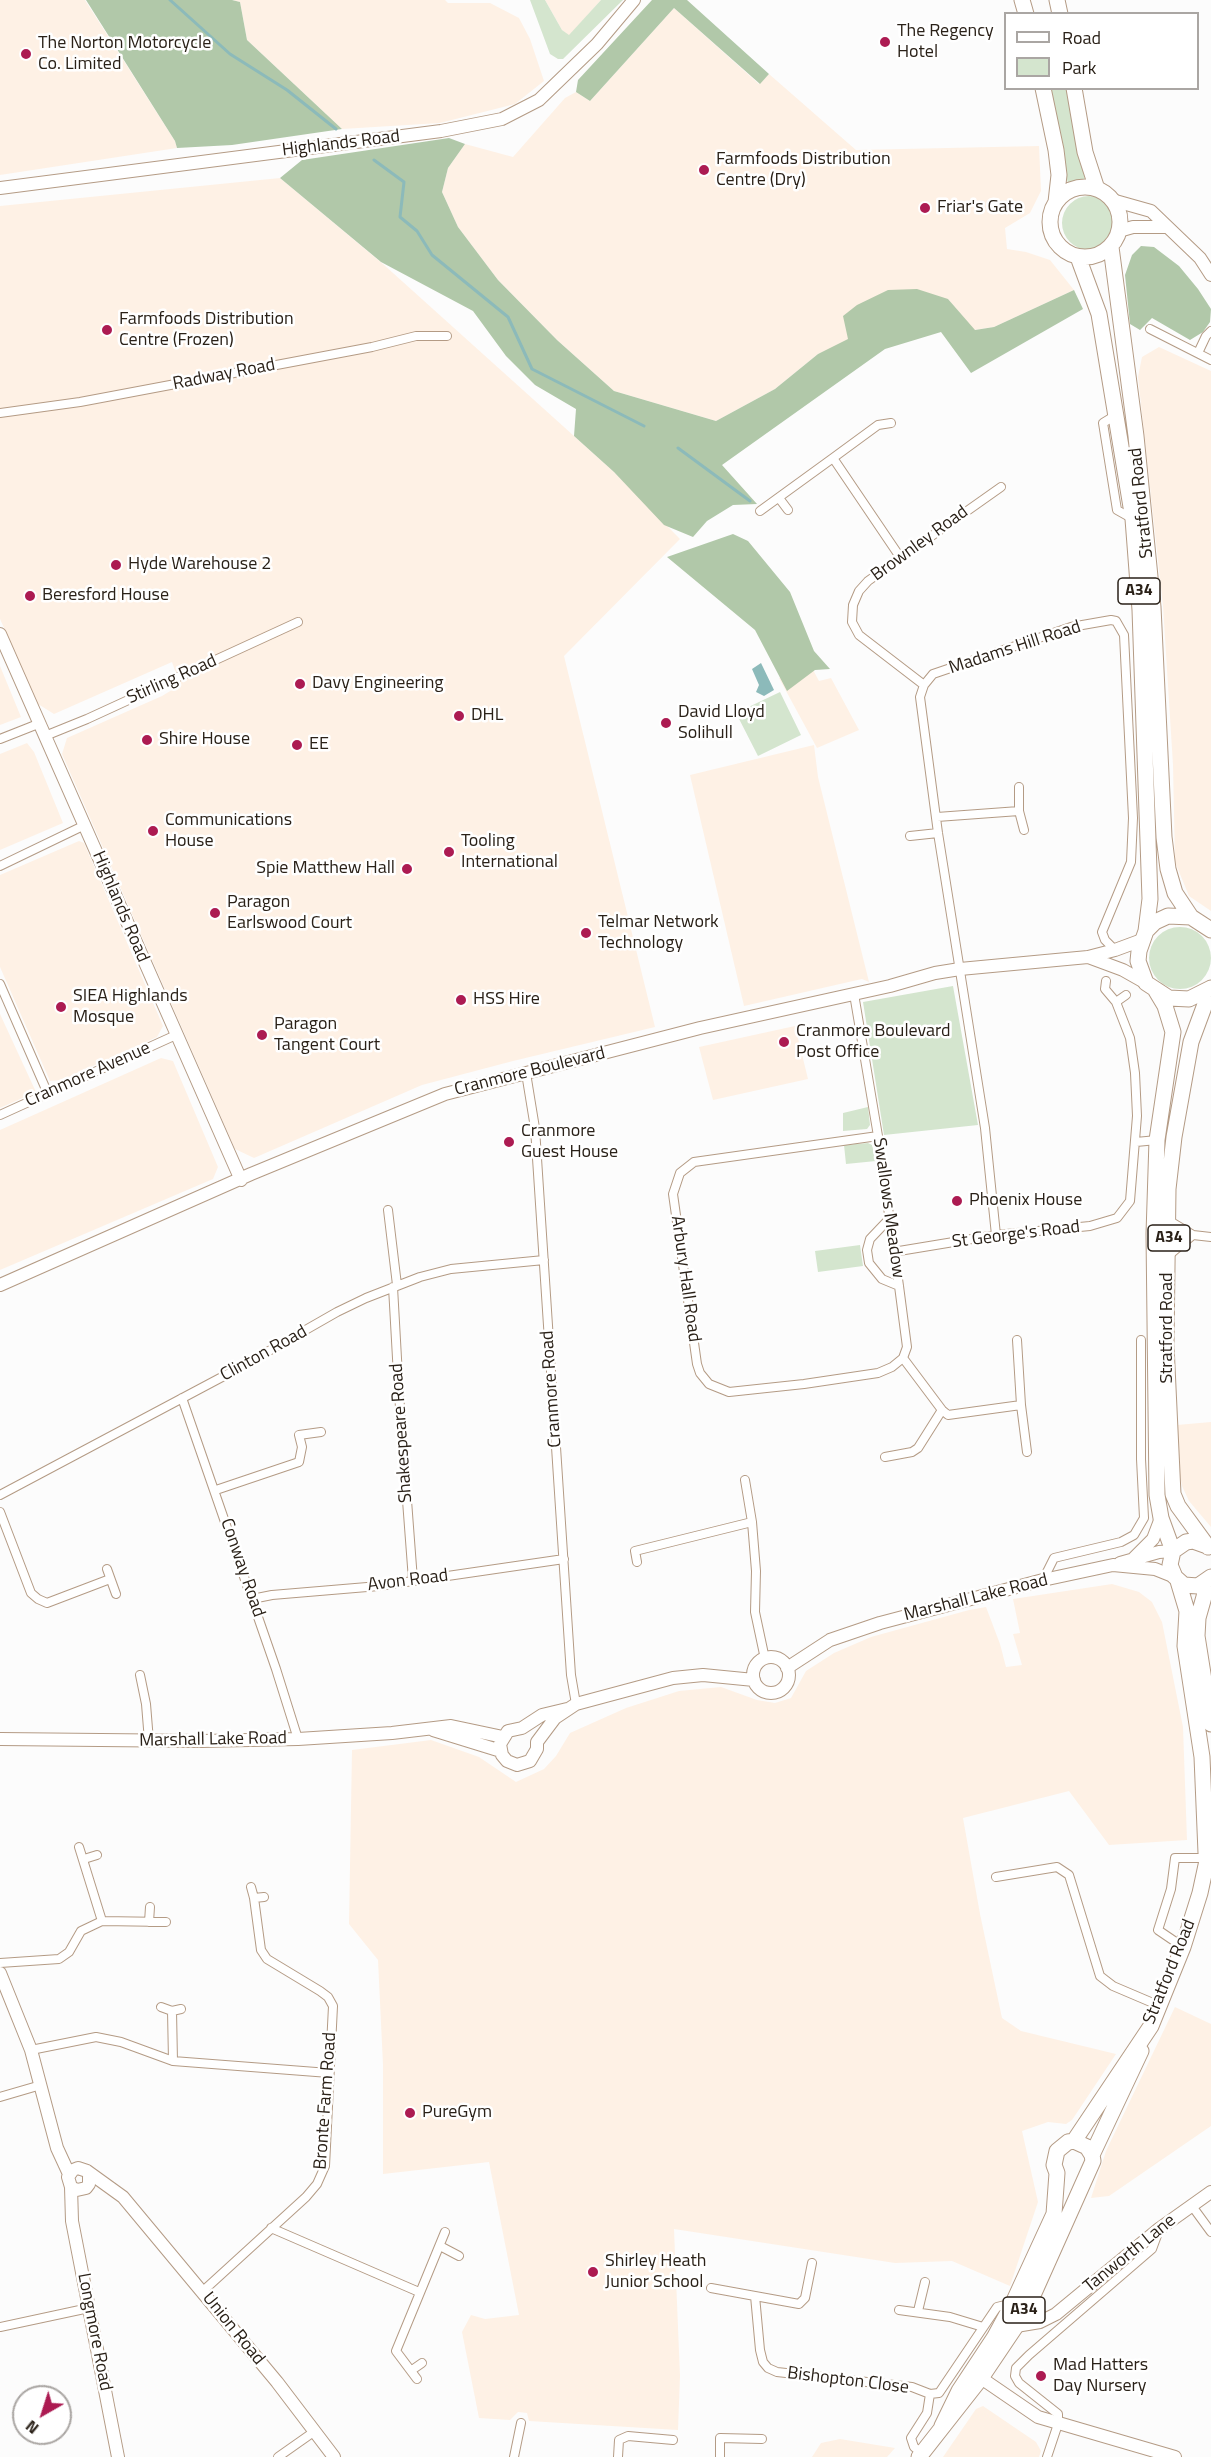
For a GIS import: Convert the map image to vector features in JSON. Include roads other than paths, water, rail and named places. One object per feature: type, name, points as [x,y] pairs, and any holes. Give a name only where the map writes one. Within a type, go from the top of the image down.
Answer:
[{"type":"highway","points":[[1043,90],[1059,175],[1056,202],[1051,215],[1052,235],[1066,252],[1078,257],[1096,256],[1111,247],[1119,231],[1120,220],[1112,200],[1097,189],[1085,152],[1074,90]]},
{"type":"highway","points":[[1056,202],[1075,189],[1097,189]]},
{"type":"highway","name":"Stratford Road","points":[[1111,247],[1136,436],[1153,608],[1167,869],[1176,893],[1203,922]]},
{"type":"highway","name":"Stratford Road","points":[[1078,257],[1100,314],[1133,519],[1140,610],[1150,898],[1144,935]]},
{"type":"highway","name":"A34","points":[[1203,922],[1168,916],[1155,922],[1144,935],[1138,961],[1151,987],[1168,998],[1189,999],[1211,988]]},
{"type":"highway","name":"Stratford Road","points":[[921,2455],[977,2374],[1016,2326],[1021,2302],[1054,2214],[1057,2173],[1054,2165],[1057,2151],[1068,2142],[1074,2141],[1151,2026],[1183,1947],[1200,1893],[1208,1852],[1202,1756],[1185,1646],[1186,1611],[1170,1565],[1173,1551],[1161,1518],[1157,1495],[1154,1234],[1157,1140],[1173,1032],[1171,1021],[1151,987]]},
{"type":"highway","name":"Stratford Road","points":[[1209,1549],[1178,1506],[1173,1494],[1166,1345],[1168,1189],[1174,1137],[1189,1053],[1211,988]]},
{"type":"highway","name":"A34","points":[[1173,1551],[1185,1542],[1201,1542],[1209,1549]]},
{"type":"highway","points":[[1176,1579],[1184,1585],[1198,1586],[1210,1578]]},
{"type":"highway","points":[[1210,1578],[1198,1618],[1197,1636],[1211,1724]]},
{"type":"highway","name":"A34","points":[[1092,2155],[1110,2114],[1133,2071],[1151,2026]]},
{"type":"highway","points":[[1074,2141],[1087,2147],[1092,2155]]},
{"type":"highway","name":"Stratford Road","points":[[977,2374],[994,2338],[1021,2302],[1083,2180],[1090,2171],[1092,2155]]},
{"type":"highway","points":[[1057,2173],[1071,2181],[1083,2180]]},
{"type":"street","name":"Highlands Road","points":[[0,188],[441,131],[502,119],[520,112],[539,100],[597,44],[634,0]]},
{"type":"street","points":[[1112,200],[1151,211],[1200,258],[1211,275]]},
{"type":"street","points":[[1119,231],[1133,227],[1167,226]]},
{"type":"street","points":[[1150,329],[1211,360]]},
{"type":"street","points":[[1198,352],[1211,331]]},
{"type":"street","name":"Radway Road","points":[[0,413],[71,403],[372,347],[416,336],[447,336]]},
{"type":"street","points":[[760,511],[878,425],[891,423]]},
{"type":"street","points":[[833,458],[900,557]]},
{"type":"street","name":"Brownley Road","points":[[924,685],[870,646],[859,635],[852,622],[853,605],[859,591],[868,581],[1000,487]]},
{"type":"street","points":[[779,498],[788,510]]},
{"type":"street","name":"Madams Hill Road","points":[[924,685],[933,674],[1071,627],[1116,621],[1124,635],[1133,818],[1131,862],[1102,932],[1105,940],[1115,950]]},
{"type":"street","name":"Stirling Road","points":[[0,739],[87,719],[298,622]]},
{"type":"street","name":"Highlands Road","points":[[0,634],[241,1180]]},
{"type":"street","points":[[924,685],[921,697],[938,833],[985,1128],[996,1235]]},
{"type":"street","points":[[1019,788],[1019,811],[1024,830]]},
{"type":"street","points":[[937,817],[1019,811]]},
{"type":"street","points":[[0,866],[85,825]]},
{"type":"street","points":[[910,836],[938,833]]},
{"type":"street","name":"Cranmore Boulevard","points":[[0,1285],[418,1103],[471,1086],[700,1028],[960,969],[1088,957],[1115,950],[1144,935]]},
{"type":"street","name":"Cranmore Boulevard","points":[[1088,957],[1123,970],[1151,987]]},
{"type":"street","points":[[1106,981],[1105,989],[1116,1002],[1130,1038],[1135,1073],[1136,1142],[1157,1140]]},
{"type":"street","points":[[0,984],[48,1095]]},
{"type":"street","name":"Swallows Meadow","points":[[854,994],[890,1218],[907,1347],[903,1358]]},
{"type":"street","points":[[1116,1002],[1126,995]]},
{"type":"street","name":"Cranmore Avenue","points":[[0,1115],[176,1035]]},
{"type":"street","name":"Cranmore Road","points":[[526,1073],[535,1128],[564,1559],[571,1706]]},
{"type":"street","name":"Arbury Hall Road","points":[[878,1136],[694,1162],[680,1173],[673,1194],[697,1364],[700,1373],[709,1384],[729,1392],[804,1384],[878,1373],[892,1367],[903,1358]]},
{"type":"street","name":"St George's Road","points":[[893,1252],[996,1235],[1090,1226],[1117,1218],[1130,1201],[1136,1142]]},
{"type":"street","name":"Shakespeare Road","points":[[388,1210],[395,1286],[399,1394],[413,1580]]},
{"type":"street","points":[[890,1218],[870,1239],[867,1250],[869,1263],[882,1279],[899,1286]]},
{"type":"street","points":[[1168,1220],[1193,1235],[1211,1237]]},
{"type":"street","points":[[1168,1256],[1193,1235]]},
{"type":"street","name":"Clinton Road","points":[[0,1495],[239,1368],[337,1312],[395,1286],[451,1269],[544,1260]]},
{"type":"street","points":[[1017,1340],[1027,1452]]},
{"type":"street","points":[[1043,1580],[1054,1558],[1121,1542],[1134,1535],[1144,1518],[1141,1459],[1141,1340]]},
{"type":"street","points":[[903,1358],[948,1415],[958,1416],[1022,1405]]},
{"type":"street","name":"Conway Road","points":[[182,1398],[216,1490],[298,1739]]},
{"type":"street","points":[[885,1457],[912,1452],[918,1448],[942,1410]]},
{"type":"street","points":[[216,1490],[299,1462],[302,1447],[299,1435],[321,1432]]},
{"type":"street","points":[[745,1480],[752,1522],[756,1571],[754,1612],[765,1659]]},
{"type":"street","points":[[0,1512],[31,1593],[38,1599],[47,1603],[110,1579]]},
{"type":"street","points":[[1133,1559],[1153,1539],[1161,1518]]},
{"type":"street","points":[[637,1562],[635,1551],[752,1522]]},
{"type":"street","points":[[1113,1565],[1159,1552],[1173,1551]]},
{"type":"street","name":"Avon Road","points":[[252,1599],[272,1594],[379,1586],[564,1559]]},
{"type":"street","name":"Marshall Lake Road","points":[[787,1668],[830,1640],[871,1626],[1043,1580],[1113,1565],[1155,1569],[1176,1579]]},
{"type":"street","points":[[107,1569],[116,1594]]},
{"type":"street","points":[[765,1659],[780,1660],[787,1668],[788,1680],[785,1686],[777,1692],[768,1693],[762,1690],[754,1680],[755,1667],[765,1659]]},
{"type":"street","points":[[140,1675],[146,1704],[149,1741]]},
{"type":"street","points":[[522,1728],[543,1715],[674,1678],[703,1675],[754,1680]]},
{"type":"street","name":"Marshall Lake Road","points":[[426,1729],[501,1751],[507,1761],[517,1765],[524,1764],[534,1756],[537,1742],[555,1718],[571,1706]]},
{"type":"street","name":"Marshall Lake Road","points":[[0,1739],[149,1741],[298,1739],[392,1733],[451,1726],[503,1737]]},
{"type":"street","points":[[501,1751],[503,1737],[514,1728],[522,1728],[532,1733],[537,1742]]},
{"type":"street","points":[[80,1847],[102,1921]]},
{"type":"street","points":[[1183,1947],[1158,1930],[1171,1889],[1175,1858],[1208,1852]]},
{"type":"street","points":[[84,1859],[97,1855]]},
{"type":"street","points":[[996,1878],[1057,1867],[1069,1875],[1100,1976],[1113,1986],[1160,2006]]},
{"type":"street","name":"Bronte Farm Road","points":[[203,2291],[306,2197],[323,2174],[333,2006],[320,1990],[267,1959],[261,1950],[259,1897],[251,1887]]},
{"type":"street","points":[[149,1922],[150,1907]]},
{"type":"street","points":[[0,1963],[59,1959],[69,1952],[81,1931],[102,1921],[166,1922]]},
{"type":"street","name":"Longmore Road","points":[[0,1973],[31,2050],[57,2148],[79,2180],[71,2206],[72,2221],[118,2457]]},
{"type":"street","points":[[161,2007],[176,2010],[173,2061]]},
{"type":"street","points":[[31,2050],[96,2037],[121,2042],[173,2061],[329,2073]]},
{"type":"street","points":[[0,2097],[41,2085]]},
{"type":"street","name":"Union Road","points":[[79,2180],[111,2187],[123,2197],[203,2291],[334,2457]]},
{"type":"street","name":"Tanworth Lane","points":[[1016,2326],[1049,2318],[1159,2229],[1211,2192]]},
{"type":"street","points":[[1192,2206],[1211,2232]]},
{"type":"street","points":[[271,2228],[419,2292]]},
{"type":"street","points":[[1047,2457],[1058,2424],[1058,2414],[1019,2383],[1015,2376],[1016,2368],[1152,2249],[1159,2229]]},
{"type":"street","points":[[417,2379],[396,2351],[445,2232]]},
{"type":"street","points":[[440,2246],[459,2256]]},
{"type":"street","points":[[711,2288],[799,2304],[806,2298],[812,2263]]},
{"type":"street","points":[[918,2311],[925,2282]]},
{"type":"street","name":"Bishopton Close","points":[[755,2296],[760,2350],[763,2362],[768,2368],[777,2372],[912,2387],[930,2394]]},
{"type":"street","points":[[921,2455],[914,2447],[911,2438],[927,2413],[930,2394],[939,2393],[997,2307],[1021,2302],[1041,2317],[1049,2318]]},
{"type":"street","points":[[0,2327],[89,2308]]},
{"type":"street","points":[[898,2310],[950,2317],[983,2327]]},
{"type":"street","points":[[412,2370],[422,2363]]},
{"type":"street","points":[[977,2374],[1031,2413],[1058,2424],[1175,2457]]},
{"type":"street","points":[[514,2457],[521,2423]]},
{"type":"street","points":[[278,2457],[315,2431]]},
{"type":"street","points":[[618,2457],[620,2440],[628,2436],[673,2440]]},
{"type":"street","points":[[720,2457],[720,2438],[762,2439]]},
{"type":"water","points":[[761,663],[774,690],[764,696],[756,692],[759,685],[752,669]]},
{"type":"waterway","points":[[170,0],[230,54],[287,90],[336,129]]},
{"type":"waterway","points":[[374,160],[404,182],[400,217],[417,231],[432,255],[508,317],[532,369],[644,426]]},
{"type":"waterway","points":[[678,448],[750,501]]},
{"type":"place","name":"The Regency Hotel","points":[[885,42]]},
{"type":"place","name":"The Norton Motorcycle Co. Limited","points":[[26,54]]},
{"type":"place","name":"Farmfoods Distribution Centre (Dry)","points":[[704,170]]},
{"type":"place","name":"Friar's Gate","points":[[925,208]]},
{"type":"place","name":"Farmfoods Distribution Centre (Frozen)","points":[[107,330]]},
{"type":"place","name":"Hyde Warehouse 2","points":[[116,565]]},
{"type":"place","name":"Beresford House","points":[[30,596]]},
{"type":"place","name":"Davy Engineering","points":[[300,684]]},
{"type":"place","name":"DHL","points":[[459,716]]},
{"type":"place","name":"David Lloyd Solihull","points":[[666,723]]},
{"type":"place","name":"Shire House","points":[[147,740]]},
{"type":"place","name":"EE","points":[[297,745]]},
{"type":"place","name":"Communications House","points":[[153,831]]},
{"type":"place","name":"Tooling International","points":[[449,852]]},
{"type":"place","name":"Spie Matthew Hall","points":[[407,869]]},
{"type":"place","name":"Paragon Earlswood Court","points":[[215,913]]},
{"type":"place","name":"Telmar Network Technology","points":[[586,933]]},
{"type":"place","name":"HSS Hire","points":[[461,1000]]},
{"type":"place","name":"SIEA Highlands Mosque","points":[[61,1007]]},
{"type":"place","name":"Paragon Tangent Court","points":[[262,1035]]},
{"type":"place","name":"Cranmore Boulevard Post Office","points":[[784,1042]]},
{"type":"place","name":"Cranmore Guest House","points":[[509,1142]]},
{"type":"place","name":"Phoenix House","points":[[957,1201]]},
{"type":"place","name":"PureGym","points":[[410,2113]]},
{"type":"place","name":"Shirley Heath Junior School","points":[[593,2272]]},
{"type":"place","name":"Mad Hatters Day Nursery","points":[[1041,2376]]}]
